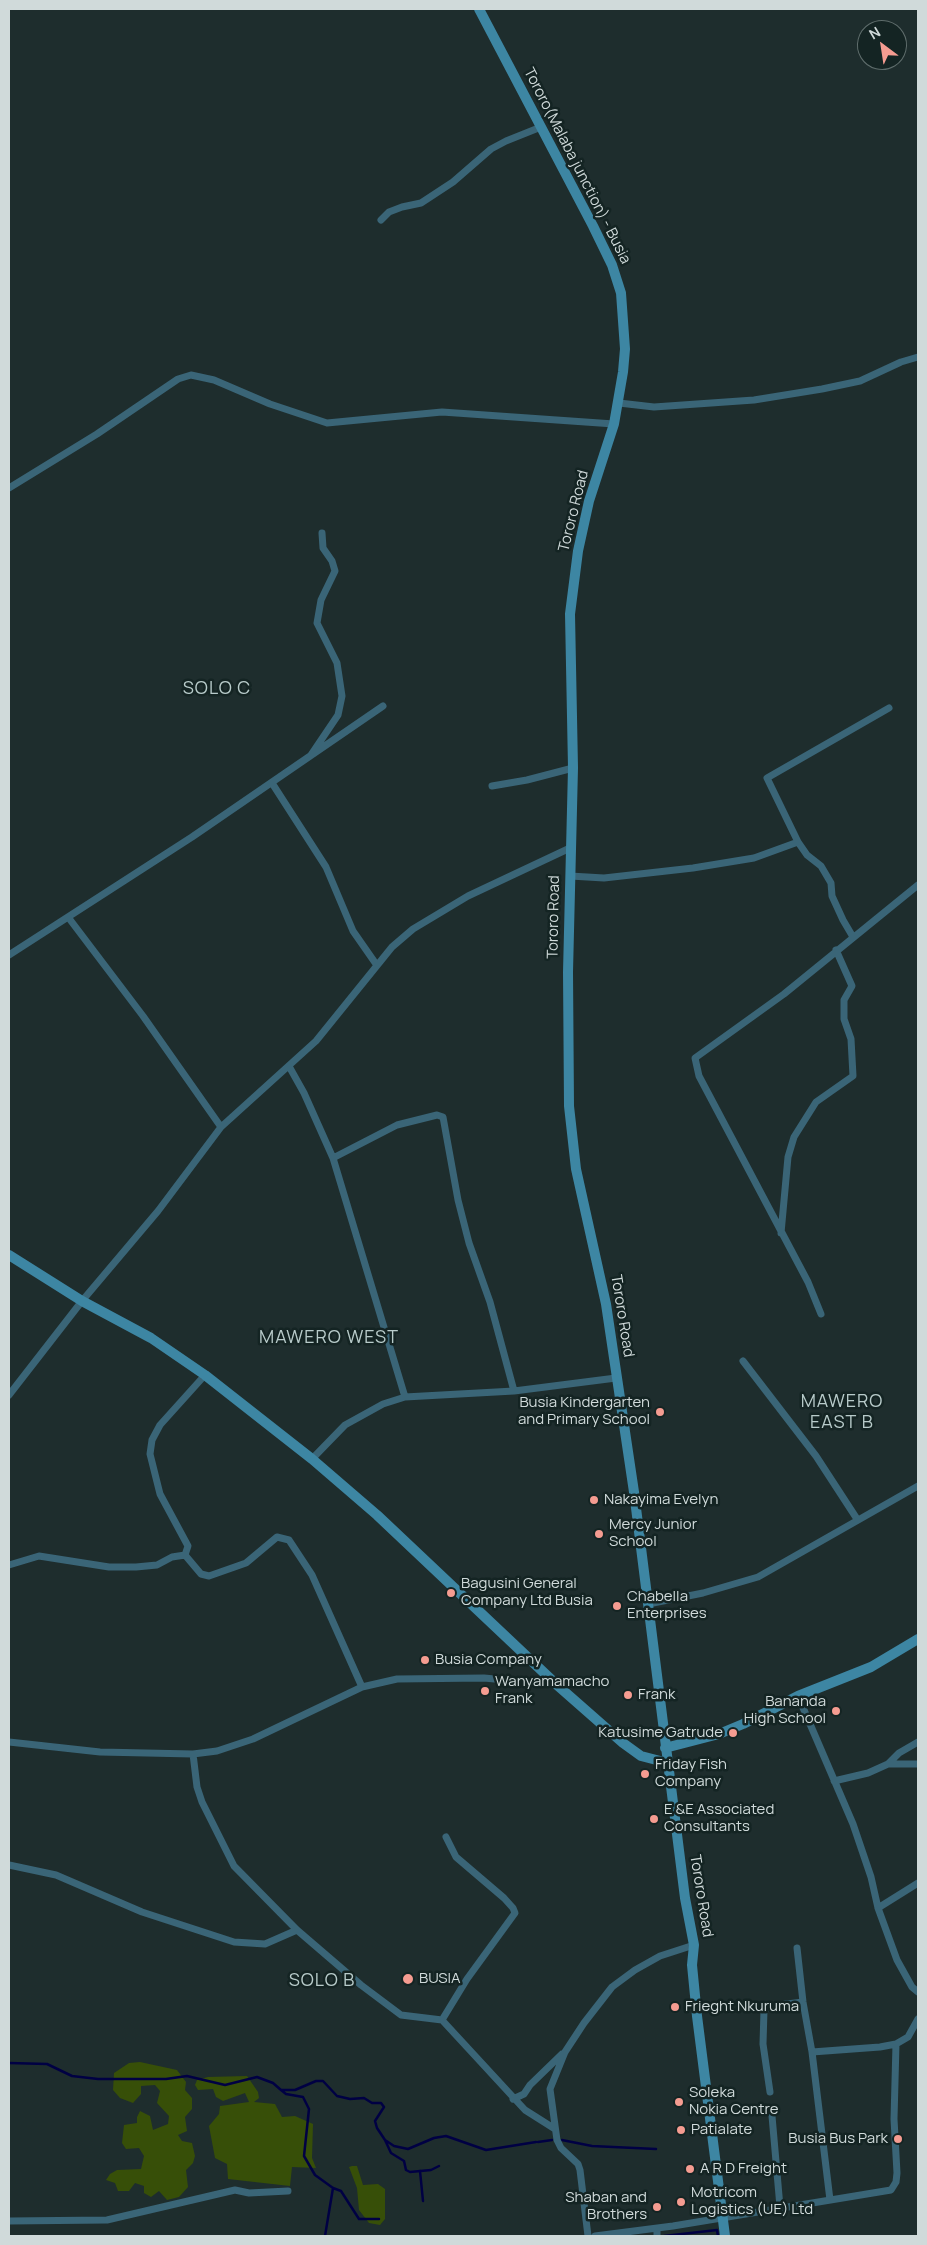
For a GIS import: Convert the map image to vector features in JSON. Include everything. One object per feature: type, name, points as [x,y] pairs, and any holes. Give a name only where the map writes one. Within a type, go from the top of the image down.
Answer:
[{"type":"main road","name":"Tororo(Malaba junction) - Busia","points":[[479,9],[612,265],[621,293],[625,349],[618,403]]},
{"type":"main road","name":"Tororo Road","points":[[618,403],[614,424],[589,501],[572,585],[570,614],[573,768],[570,848],[568,1057],[572,1132],[582,1198],[606,1304],[648,1604],[685,1898],[694,1945],[692,1965],[697,2016],[725,2236]]},
{"type":"main road","points":[[9,1255],[82,1300],[151,1338],[206,1375],[312,1459],[377,1514],[557,1685],[634,1752],[649,1759],[668,1763]]},
{"type":"main road","points":[[665,1748],[719,1734],[743,1724],[798,1696],[871,1668],[918,1639]]},
{"type":"street","points":[[381,220],[389,212],[421,203],[453,182],[499,145],[541,127]]},
{"type":"street","points":[[618,403],[654,407],[754,400],[822,390],[860,380],[900,362],[918,357]]},
{"type":"street","points":[[9,488],[97,434],[178,379],[191,375],[214,380],[270,404],[327,423],[442,412],[614,424]]},
{"type":"street","points":[[308,759],[338,715],[342,696],[337,663],[317,623],[321,600],[335,571],[332,561],[324,548],[322,533]]},
{"type":"street","points":[[9,955],[308,759],[383,706]]},
{"type":"street","points":[[853,937],[832,896],[831,883],[821,866],[807,856],[798,842],[767,778],[889,708]]},
{"type":"street","points":[[492,786],[527,780],[573,768]]},
{"type":"street","points":[[272,782],[326,867],[353,931],[376,964]]},
{"type":"street","points":[[570,876],[604,878],[693,868],[754,858],[798,842]]},
{"type":"street","points":[[9,1394],[82,1300],[158,1211],[221,1127],[290,1068],[333,1022],[376,964],[406,934],[488,886],[570,848]]},
{"type":"street","points":[[821,1314],[808,1282],[699,1076],[695,1058],[784,994],[918,885]]},
{"type":"street","points":[[68,917],[143,1016],[221,1127]]},
{"type":"street","points":[[781,1234],[788,1157],[794,1137],[816,1102],[853,1076],[851,1039],[844,1019],[844,1000],[852,986],[836,950]]},
{"type":"street","points":[[290,1068],[304,1093],[333,1158],[405,1397]]},
{"type":"street","points":[[333,1158],[397,1125],[437,1115],[443,1117],[458,1200],[469,1243],[490,1302],[514,1391]]},
{"type":"street","points":[[743,1361],[816,1456],[857,1519]]},
{"type":"street","points":[[185,1554],[188,1546],[171,1518],[158,1486],[150,1454],[152,1440],[160,1425],[206,1375]]},
{"type":"street","points":[[312,1459],[345,1425],[382,1404],[405,1397],[514,1391],[616,1378]]},
{"type":"street","points":[[648,1604],[703,1593],[758,1577],[918,1486]]},
{"type":"street","points":[[185,1554],[201,1574],[209,1576],[237,1568],[246,1563],[277,1538],[289,1540],[312,1575],[362,1686]]},
{"type":"street","points":[[9,1565],[39,1556],[109,1567],[136,1567],[157,1565],[172,1557],[185,1554]]},
{"type":"street","points":[[9,1742],[80,1751],[193,1754],[217,1751],[253,1739],[362,1686],[397,1679],[484,1678],[557,1685]]},
{"type":"street","points":[[798,1696],[834,1781],[871,1877],[878,1908],[897,1960],[912,1987],[918,1992]]},
{"type":"street","points":[[834,1781],[868,1773],[888,1764],[900,1753],[918,1742]]},
{"type":"street","points":[[193,1754],[197,1787],[202,1802],[234,1866],[298,1930],[361,1985],[401,2015],[442,2020],[525,2110],[554,2129]]},
{"type":"street","points":[[888,1764],[918,1764]]},
{"type":"street","points":[[442,2020],[467,1979],[515,1913],[504,1898],[456,1857],[446,1837]]},
{"type":"street","points":[[9,1865],[56,1875],[142,1912],[234,1942],[264,1944],[298,1930]]},
{"type":"street","points":[[878,1908],[918,1883]]},
{"type":"street","points":[[588,2236],[580,2170],[578,2164],[561,2148],[554,2129],[550,2089],[565,2052],[584,2023],[612,1987],[623,1978],[660,1956],[694,1945]]},
{"type":"street","points":[[797,1948],[830,2200]]},
{"type":"street","points":[[770,2092],[763,2044],[764,2010],[771,2006],[803,2002]]},
{"type":"street","points":[[812,2052],[880,2048],[896,2044],[908,2037],[918,2019]]},
{"type":"street","points":[[596,2236],[657,2232],[780,2207],[891,2190],[897,2173],[894,2119],[896,2044]]},
{"type":"street","points":[[513,2098],[524,2094],[530,2085],[565,2052]]},
{"type":"street","points":[[772,2116],[780,2207]]},
{"type":"street","points":[[9,2221],[107,2220],[235,2190],[249,2193],[288,2191]]},
{"type":"green space","points":[[140,2062],[177,2070],[186,2082],[185,2090],[192,2098],[192,2109],[185,2117],[187,2131],[178,2135],[182,2141],[192,2143],[195,2156],[193,2163],[186,2170],[188,2187],[179,2197],[167,2200],[159,2191],[151,2197],[144,2193],[144,2186],[135,2183],[129,2191],[118,2191],[115,2183],[106,2180],[110,2174],[117,2170],[141,2169],[144,2156],[139,2148],[126,2149],[122,2143],[124,2125],[137,2123],[140,2111],[150,2116],[153,2130],[168,2124],[169,2116],[157,2103],[160,2091],[155,2085],[141,2086],[141,2094],[133,2103],[120,2098],[113,2090],[114,2073],[129,2063]]},
{"type":"green space","points":[[247,2076],[258,2092],[259,2098],[254,2102],[275,2104],[282,2117],[295,2116],[313,2124],[312,2158],[316,2168],[292,2167],[290,2186],[228,2179],[227,2164],[215,2158],[209,2126],[219,2114],[220,2106],[249,2102],[245,2093],[223,2101],[216,2097],[213,2089],[198,2090],[195,2085],[197,2080],[208,2077]]},
{"type":"green space","points":[[357,2166],[363,2185],[378,2184],[385,2189],[385,2219],[380,2225],[369,2223],[359,2210],[357,2188],[349,2167]]},
{"type":"waterway","points":[[9,2063],[47,2064],[72,2076],[98,2079],[166,2079],[187,2076],[225,2085],[257,2077],[273,2083],[281,2090],[295,2090],[316,2081],[323,2081],[337,2096],[350,2099],[364,2098],[372,2103],[381,2103],[384,2107],[375,2121],[377,2128],[385,2140],[394,2146],[408,2149],[434,2138],[446,2136],[486,2150],[536,2142]]},
{"type":"waterway","points":[[281,2090],[286,2094],[303,2097],[309,2109],[304,2156],[315,2175],[333,2188],[341,2191],[359,2219],[379,2219]]},
{"type":"waterway","points":[[385,2140],[391,2153],[404,2161],[406,2170],[410,2172],[431,2170],[439,2166]]},
{"type":"waterway","points":[[538,2142],[552,2140]]},
{"type":"waterway","points":[[562,2140],[592,2146],[656,2149]]},
{"type":"waterway","points":[[420,2171],[423,2201]]},
{"type":"waterway","points":[[325,2236],[333,2188]]},
{"type":"waterway","points":[[664,2236],[717,2230],[718,2236]]},
{"type":"place","name":"Busia Kindergarten and Primary School","points":[[660,1412]]},
{"type":"place","name":"Nakayima Evelyn","points":[[594,1500]]},
{"type":"place","name":"Mercy Junior School","points":[[599,1534]]},
{"type":"place","name":"Bagusini General Company Ltd Busia","points":[[451,1593]]},
{"type":"place","name":"Chabella Enterprises","points":[[617,1606]]},
{"type":"place","name":"Busia Company","points":[[425,1660]]},
{"type":"place","name":"Wanyamamacho Frank","points":[[485,1691]]},
{"type":"place","name":"Frank","points":[[628,1695]]},
{"type":"place","name":"Bananda High School","points":[[836,1711]]},
{"type":"place","name":"Katusime Gatrude","points":[[733,1733]]},
{"type":"place","name":"Friday Fish Company","points":[[645,1774]]},
{"type":"place","name":"E &E Associated Consultants","points":[[654,1819]]},
{"type":"place","name":"BUSIA","points":[[408,1979]]},
{"type":"place","name":"Frieght Nkuruma","points":[[675,2007]]},
{"type":"place","name":"Soleka Nokia Centre","points":[[679,2102]]},
{"type":"place","name":"Patialate","points":[[681,2130]]},
{"type":"place","name":"Busia Bus Park","points":[[898,2139]]},
{"type":"place","name":"A R D Freight","points":[[690,2169]]},
{"type":"place","name":"Motricom Logistics (UE) Ltd","points":[[681,2202]]},
{"type":"place","name":"Shaban and Brothers","points":[[657,2207]]},
{"type":"district","name":"SOLO C","points":[[217,689]]},
{"type":"district","name":"MAWERO WEST","points":[[329,1338]]},
{"type":"district","name":"MAWERO EAST B","points":[[842,1412]]},
{"type":"district","name":"SOLO B","points":[[322,1981]]}]
